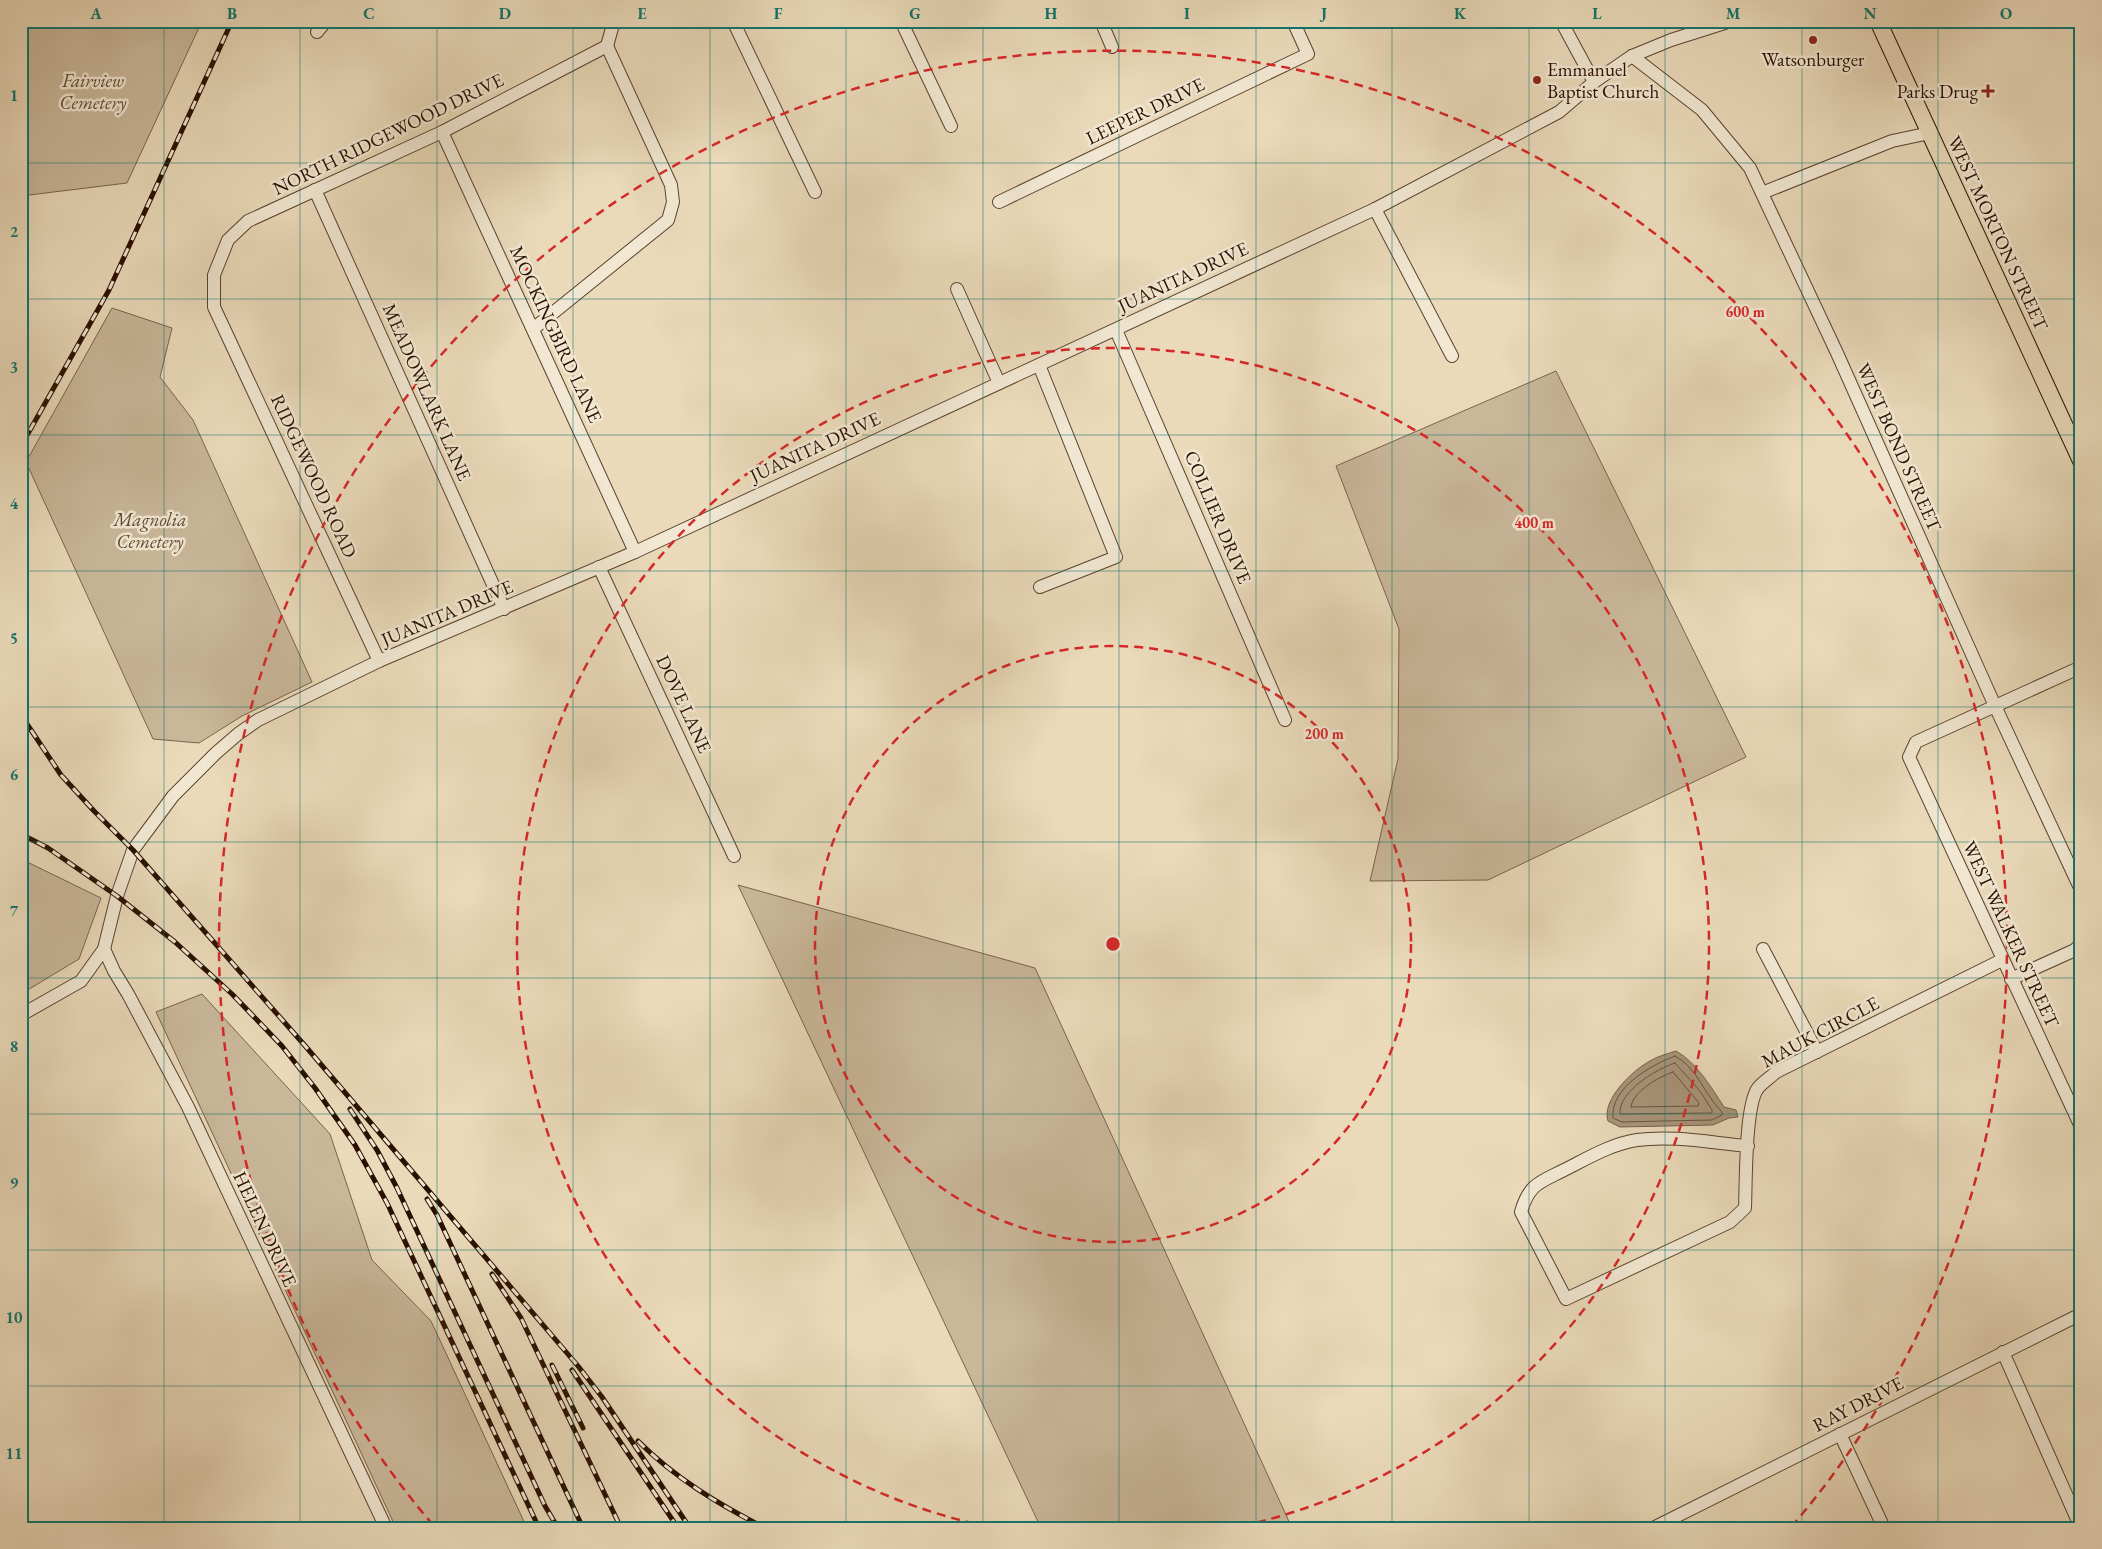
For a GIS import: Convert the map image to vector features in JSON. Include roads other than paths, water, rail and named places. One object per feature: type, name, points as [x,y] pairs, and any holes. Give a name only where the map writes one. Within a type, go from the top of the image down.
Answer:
[{"type":"main road","name":"WEST MORTON STREET","points":[[1878,21],[2081,461]]},
{"type":"street","points":[[317,32],[326,21]]},
{"type":"street","points":[[533,329],[668,220],[674,202],[671,185],[607,46],[614,21]]},
{"type":"street","points":[[733,21],[815,192]]},
{"type":"street","points":[[901,21],[951,126]]},
{"type":"street","points":[[1101,21],[1112,47]]},
{"type":"street","name":"LEEPER DRIVE","points":[[999,202],[1308,54],[1293,21]]},
{"type":"street","points":[[1561,21],[1594,82]]},
{"type":"street","name":"JUANITA DRIVE","points":[[21,1015],[81,981],[104,949],[117,896],[133,850],[173,796],[216,753],[258,720],[379,661],[634,552],[1375,209],[1559,112],[1594,82],[1632,56],[1671,40],[1732,21]]},
{"type":"street","name":"NORTH RIDGEWOOD DRIVE","points":[[214,307],[214,275],[228,240],[248,221],[442,132],[607,46]]},
{"type":"street","name":"WEST BOND STREET","points":[[1632,56],[1702,110],[1750,168],[1837,353],[1995,706],[2081,890]]},
{"type":"street","name":"MOCKINGBIRD LANE","points":[[442,132],[634,552]]},
{"type":"street","points":[[1762,193],[1892,141],[1930,134]]},
{"type":"street","name":"MEADOWLARK LANE","points":[[315,190],[504,609]]},
{"type":"street","points":[[1375,209],[1452,356]]},
{"type":"street","points":[[957,288],[999,383]]},
{"type":"street","name":"RIDGEWOOD ROAD","points":[[214,307],[379,661]]},
{"type":"street","name":"COLLIER DRIVE","points":[[1116,330],[1285,720]]},
{"type":"street","points":[[1039,365],[1116,557],[1040,587]]},
{"type":"street","name":"DOVE LANE","points":[[599,568],[734,856]]},
{"type":"street","points":[[1995,706],[2081,667]]},
{"type":"street","name":"WEST WALKER STREET","points":[[1995,706],[1916,742],[1909,757],[2081,1126]]},
{"type":"street","points":[[2011,979],[2075,950],[2081,943]]},
{"type":"street","name":"HELEN DRIVE","points":[[104,949],[188,1107],[386,1528]]},
{"type":"street","points":[[1763,950],[1817,1052]]},
{"type":"street","name":"MAUK CIRCLE","points":[[1748,1146],[1666,1138],[1636,1140],[1603,1150],[1533,1186],[1525,1197],[1521,1212],[1566,1299],[1730,1222],[1744,1208],[1748,1146],[1750,1107],[1758,1088],[1776,1072],[2002,960]]},
{"type":"street","name":"RAY DRIVE","points":[[1653,1528],[2081,1314]]},
{"type":"street","points":[[2003,1352],[2081,1528]]},
{"type":"street","points":[[1840,1434],[1884,1528]]},
{"type":"water","points":[[1676,1051],[1691,1062],[1709,1084],[1724,1107],[1736,1110],[1738,1117],[1729,1118],[1713,1125],[1620,1127],[1608,1121],[1609,1104],[1627,1078],[1653,1059]]},
{"type":"railway","points":[[21,446],[109,290],[232,21]]},
{"type":"railway","points":[[21,715],[61,775],[133,850],[307,1048],[578,1366],[602,1397],[690,1528]]},
{"type":"railway","points":[[21,834],[48,848],[117,896],[175,942],[232,994],[282,1046],[315,1088],[355,1145],[387,1203],[539,1528]]},
{"type":"railway","points":[[350,1109],[377,1150],[397,1188],[545,1506],[558,1528]]},
{"type":"railway","points":[[427,1199],[437,1215],[583,1528]]},
{"type":"railway","points":[[492,1274],[521,1318],[621,1528]]},
{"type":"railway","points":[[552,1365],[583,1428]]},
{"type":"railway","points":[[572,1370],[678,1528]]},
{"type":"railway","points":[[638,1441],[667,1467],[698,1489],[765,1528]]},
{"type":"place","name":"Watsonburger","points":[[1813,40]]},
{"type":"place","name":"Emmanuel Baptist Church","points":[[1537,80]]},
{"type":"place","name":"Parks Drug","points":[[1988,91]]},
{"type":"park label","name":"Fairview Cemetery","points":[[93,91]]},
{"type":"park label","name":"Magnolia Cemetery","points":[[150,530]]}]
